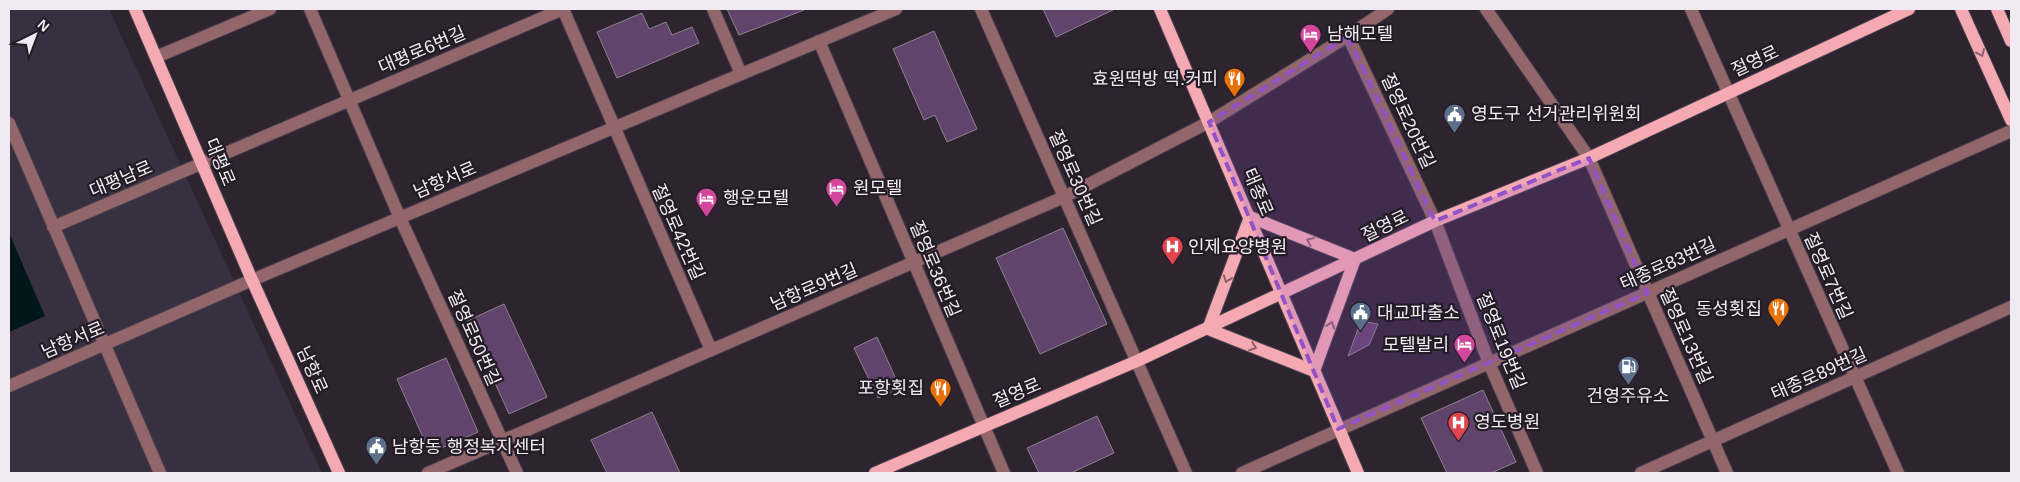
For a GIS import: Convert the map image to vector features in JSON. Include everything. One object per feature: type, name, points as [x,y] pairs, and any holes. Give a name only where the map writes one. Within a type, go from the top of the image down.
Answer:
[{"type":"main road","name":"대평로","points":[[135,9],[252,280]]},
{"type":"main road","name":"태종로","points":[[1160,9],[1358,473]]},
{"type":"main road","name":"절영로","points":[[875,473],[1137,361],[1435,221],[1589,158],[1909,9]]},
{"type":"main road","points":[[1961,9],[2011,120]]},
{"type":"main road","points":[[1997,9],[2011,41]]},
{"type":"main road","points":[[1250,217],[1356,259],[1314,371],[1208,329],[1250,217]]},
{"type":"main road","name":"남항로","points":[[252,280],[339,473]]},
{"type":"street","points":[[156,57],[270,9]]},
{"type":"street","points":[[310,9],[400,218]]},
{"type":"street","name":"대평로6번길","points":[[202,163],[563,9]]},
{"type":"street","name":"절영로42번길","points":[[563,9],[613,128],[711,350]]},
{"type":"street","points":[[713,9],[741,74]]},
{"type":"street","name":"남항서로","points":[[9,386],[252,280],[896,9]]},
{"type":"street","name":"절영로30번길","points":[[981,9],[1186,473]]},
{"type":"street","name":"남항로9번길","points":[[428,473],[1064,197],[1209,122],[1388,9]]},
{"type":"street","name":"절영로13번길","points":[[1486,9],[1589,158],[1727,473]]},
{"type":"street","name":"절영로7번길","points":[[1691,9],[1898,473]]},
{"type":"street","name":"절영로20번길","points":[[1348,36],[1435,221]]},
{"type":"street","name":"절영로36번길","points":[[819,41],[1004,473]]},
{"type":"street","points":[[9,123],[160,473]]},
{"type":"street","name":"태종로83번길","points":[[1242,473],[2011,131]]},
{"type":"street","name":"대평남로","points":[[54,227],[202,163]]},
{"type":"street","name":"절영로50번길","points":[[400,218],[517,473]]},
{"type":"street","name":"절영로19번길","points":[[1435,221],[1489,363],[1537,473]]},
{"type":"street","name":"태종로89번길","points":[[1641,473],[2011,307]]},
{"type":"highlighted area","points":[[1348,36],[1435,221],[1589,158],[1648,293],[1338,429],[1209,122]]},
{"type":"shaded area","points":[[9,9],[109,9],[322,473],[9,473],[9,332],[44,316],[9,233]]},
{"type":"shaded area","points":[[9,233],[45,316],[9,332]]},
{"type":"building","points":[[727,9],[803,9],[804,10],[739,35]]},
{"type":"building","points":[[1043,9],[1115,9],[1056,37]]},
{"type":"building","points":[[642,13],[649,29],[666,22],[672,35],[692,27],[699,43],[617,78],[597,32]]},
{"type":"building","points":[[934,31],[977,129],[947,142],[935,115],[924,120],[893,49]]},
{"type":"building","points":[[1063,228],[1107,324],[1040,354],[996,258]]},
{"type":"building","points":[[504,304],[547,397],[509,414],[467,321]]},
{"type":"building","points":[[1361,321],[1378,324],[1369,345],[1348,356]]},
{"type":"building","points":[[877,337],[900,388],[878,398],[854,348]]},
{"type":"building","points":[[446,358],[478,432],[430,453],[397,379]]},
{"type":"building","points":[[1483,390],[1516,462],[1491,473],[1447,473],[1421,418]]},
{"type":"building","points":[[652,412],[680,473],[607,473],[591,440]]},
{"type":"building","points":[[1097,416],[1114,453],[1071,473],[1039,473],[1027,448]]},
{"type":"place","name":"남해모텔","points":[[1311,53]]},
{"type":"place","name":"효원떡방 떡.커피","points":[[1234,98]]},
{"type":"place","name":"영도구 선거관리위원회","points":[[1455,133]]},
{"type":"place","name":"원모텔","points":[[837,207]]},
{"type":"place","name":"행운모텔","points":[[707,217]]},
{"type":"place","name":"인제요양병원","points":[[1172,266]]},
{"type":"place","name":"동성횟집","points":[[1778,328]]},
{"type":"place","name":"대교파출소","points":[[1361,332]]},
{"type":"place","name":"모텔발리","points":[[1465,364]]},
{"type":"place","name":"건영주유소","points":[[1628,385]]},
{"type":"place","name":"포항횟집","points":[[940,407]]},
{"type":"place","name":"영도병원","points":[[1458,441]]},
{"type":"place","name":"남항동 행정복지센터","points":[[376,466]]}]
